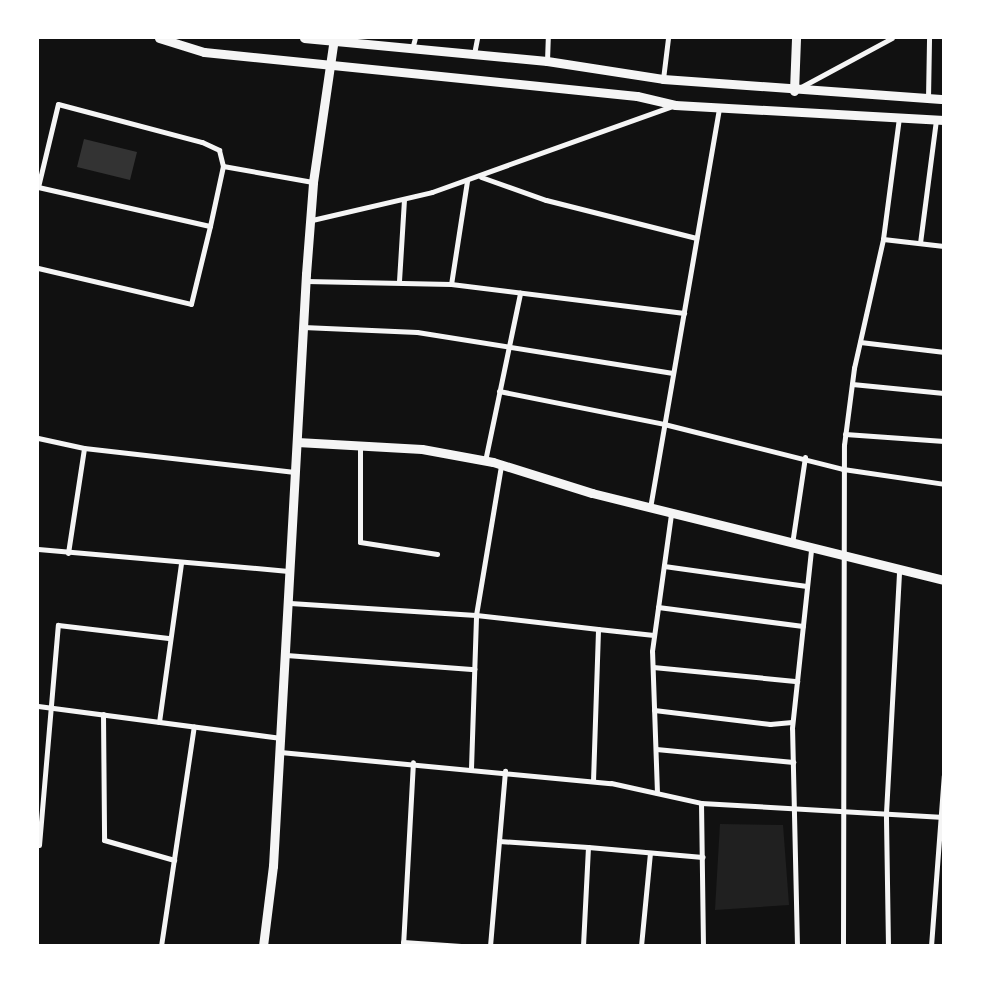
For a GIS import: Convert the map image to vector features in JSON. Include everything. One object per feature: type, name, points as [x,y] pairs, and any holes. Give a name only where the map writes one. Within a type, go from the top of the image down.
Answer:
[{"type":"street","points":[[159,38],[177,39],[204,52],[330,63],[637,96],[675,104],[940,120],[920,243]]},
{"type":"street","points":[[304,38],[334,39],[412,49],[546,61],[663,80],[794,91],[944,99]]},
{"type":"street","points":[[412,49],[415,38]]},
{"type":"street","points":[[474,54],[476,38]]},
{"type":"street","points":[[546,61],[548,38]]},
{"type":"street","points":[[663,80],[668,38]]},
{"type":"street","points":[[794,91],[796,38]]},
{"type":"street","points":[[794,91],[889,38]]},
{"type":"street","points":[[928,98],[929,38]]},
{"type":"street","points":[[263,946],[280,752],[290,603],[303,328],[312,220],[313,182],[334,39]]},
{"type":"street","points":[[38,268],[191,304],[210,226],[223,166],[219,150],[202,142],[58,104],[38,187],[210,226]]},
{"type":"street","points":[[312,220],[404,199],[480,176],[675,104]]},
{"type":"street","points":[[650,508],[719,106]]},
{"type":"street","points":[[843,946],[841,557],[845,434],[860,342],[883,239],[899,118]]},
{"type":"street","points":[[223,166],[313,182]]},
{"type":"street","points":[[480,176],[546,200],[696,238]]},
{"type":"street","points":[[451,284],[467,180]]},
{"type":"street","points":[[400,281],[404,199]]},
{"type":"street","points":[[883,239],[944,246]]},
{"type":"street","points":[[306,281],[400,281],[451,284],[684,313]]},
{"type":"street","points":[[485,461],[520,293]]},
{"type":"street","points":[[303,328],[417,332],[673,373]]},
{"type":"street","points":[[860,342],[944,352]]},
{"type":"street","points":[[852,384],[944,393]]},
{"type":"street","points":[[499,391],[664,424],[805,457],[843,469],[944,484]]},
{"type":"street","points":[[845,434],[944,441]]},
{"type":"street","points":[[38,438],[84,448],[296,472]]},
{"type":"street","points":[[297,442],[422,449],[485,461],[672,514],[811,550],[944,580]]},
{"type":"street","points":[[360,445],[360,542],[437,554]]},
{"type":"street","points":[[68,553],[84,448]]},
{"type":"street","points":[[792,545],[805,457]]},
{"type":"street","points":[[471,768],[476,615],[501,465]]},
{"type":"street","points":[[657,793],[652,667],[654,635],[672,514]]},
{"type":"street","points":[[38,549],[181,563],[291,571]]},
{"type":"street","points":[[797,946],[796,808],[792,722],[811,550]]},
{"type":"street","points":[[159,722],[168,638],[181,563]]},
{"type":"street","points":[[664,566],[807,586]]},
{"type":"street","points":[[888,946],[886,813],[899,570]]},
{"type":"street","points":[[290,603],[476,615],[654,635]]},
{"type":"street","points":[[658,607],[803,626]]},
{"type":"street","points":[[39,845],[58,625],[168,638]]},
{"type":"street","points":[[593,781],[598,630]]},
{"type":"street","points":[[286,655],[474,669]]},
{"type":"street","points":[[652,667],[797,681]]},
{"type":"street","points":[[38,706],[281,738]]},
{"type":"street","points":[[654,710],[770,724],[792,722]]},
{"type":"street","points":[[103,714],[104,840],[174,860]]},
{"type":"street","points":[[161,946],[194,726]]},
{"type":"street","points":[[656,749],[794,762]]},
{"type":"street","points":[[280,752],[413,762],[593,781],[701,803],[941,817]]},
{"type":"street","points":[[413,762],[403,944],[461,946]]},
{"type":"street","points":[[490,946],[505,772]]},
{"type":"street","points":[[931,946],[944,775]]},
{"type":"street","points":[[701,803],[703,946]]},
{"type":"street","points":[[499,841],[702,857]]},
{"type":"street","points":[[583,946],[588,847]]},
{"type":"street","points":[[641,946],[650,853]]},
{"type":"shaded area","points":[[84,139],[137,152],[130,180],[77,167]]},
{"type":"shaded area","points":[[720,824],[783,825],[789,905],[715,910]]}]
